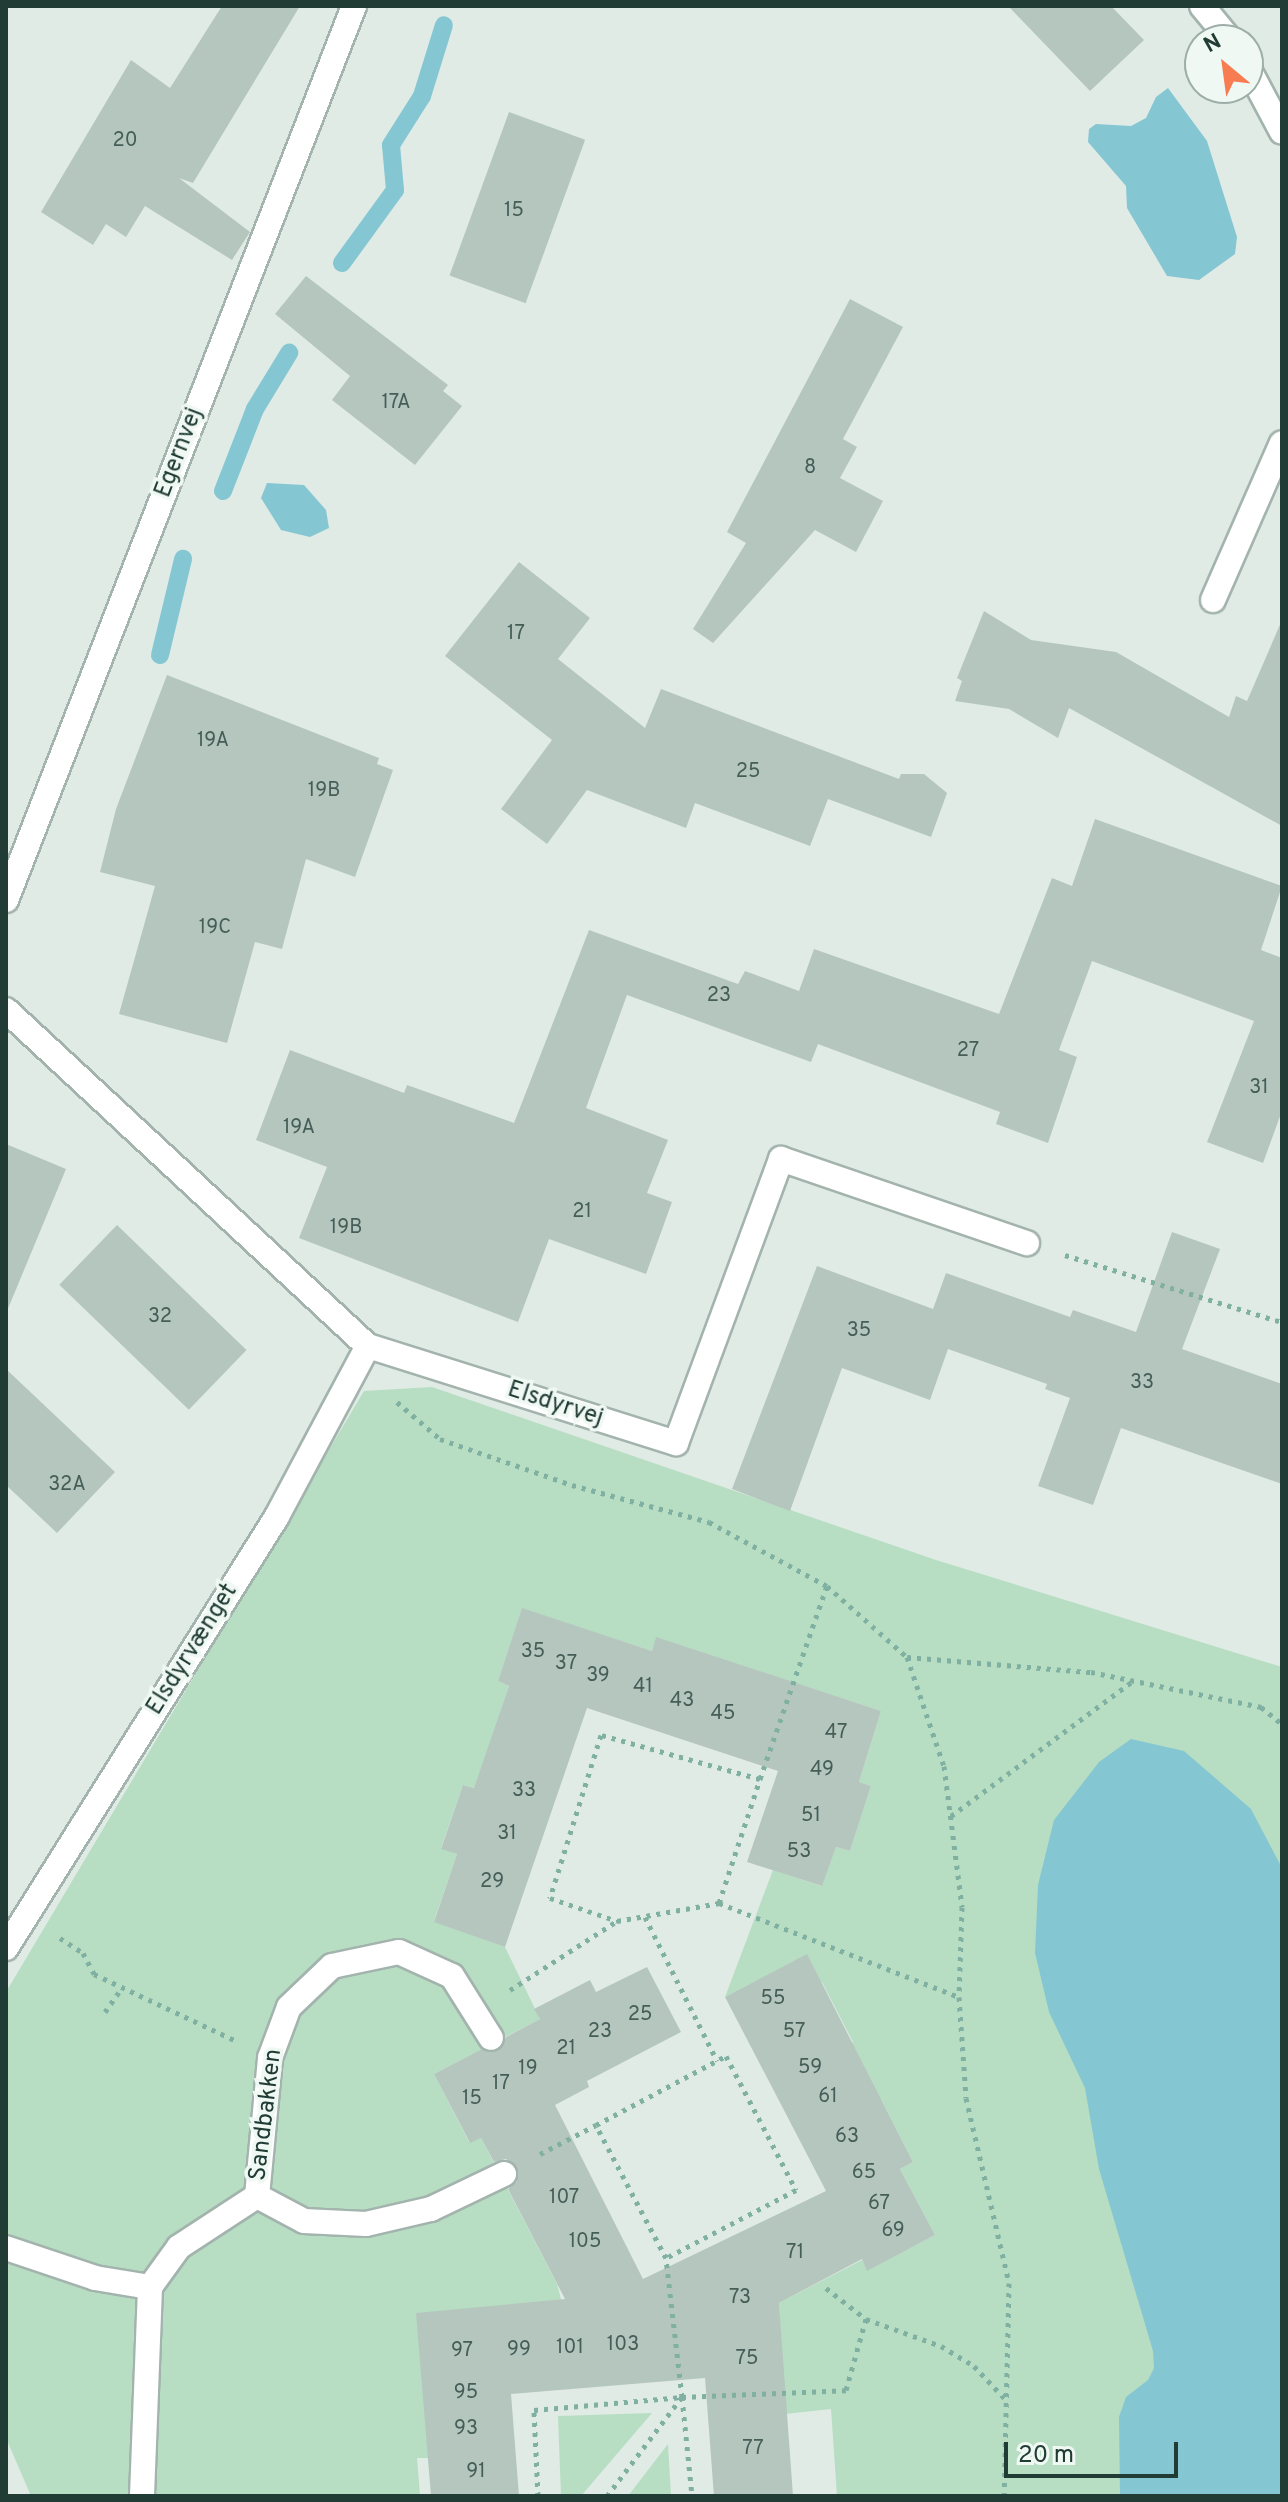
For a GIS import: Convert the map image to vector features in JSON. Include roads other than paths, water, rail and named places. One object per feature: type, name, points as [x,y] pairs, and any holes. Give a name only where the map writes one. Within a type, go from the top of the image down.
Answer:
[{"type":"street","name":"Egernvej","points":[[6,900],[354,6]]},
{"type":"street","points":[[1202,6],[1217,24]]},
{"type":"street","points":[[1264,98],[1282,132]]},
{"type":"street","points":[[1213,600],[1282,443]]},
{"type":"street","name":"Elsdyrvej","points":[[6,1010],[368,1346],[676,1443],[781,1159],[1027,1243]]},
{"type":"street","name":"Elsdyrvænget","points":[[6,1948],[276,1518],[368,1346]]},
{"type":"street","name":"Sandbakken","points":[[257,2196],[270,2058],[289,2007],[332,1966],[399,1952],[452,1976],[478,2010],[491,2038]]},
{"type":"street","name":"Sandbakken","points":[[257,2196],[304,2221],[366,2224],[431,2209],[504,2174]]},
{"type":"street","name":"Sandbakken","points":[[150,2287],[179,2247],[257,2196]]},
{"type":"street","points":[[6,2248],[95,2278],[150,2287],[142,2496]]},
{"type":"water","points":[[1168,88],[1207,141],[1237,237],[1235,254],[1199,280],[1167,276],[1127,208],[1126,186],[1088,142],[1089,129],[1096,124],[1131,126],[1146,118],[1156,97]]},
{"type":"water","points":[[267,483],[304,485],[326,510],[329,528],[310,537],[281,530],[261,498]]},
{"type":"water","points":[[1131,1739],[1184,1751],[1251,1809],[1282,1868],[1282,2496],[1120,2496],[1119,2417],[1126,2397],[1148,2380],[1154,2368],[1153,2351],[1099,2169],[1085,2088],[1049,2012],[1035,1953],[1038,1885],[1054,1820],[1099,1762]]},
{"type":"waterway","points":[[342,263],[395,190],[391,145],[422,96],[444,25]]},
{"type":"waterway","points":[[223,491],[255,409],[289,353]]},
{"type":"waterway","points":[[160,655],[183,559]]}]
